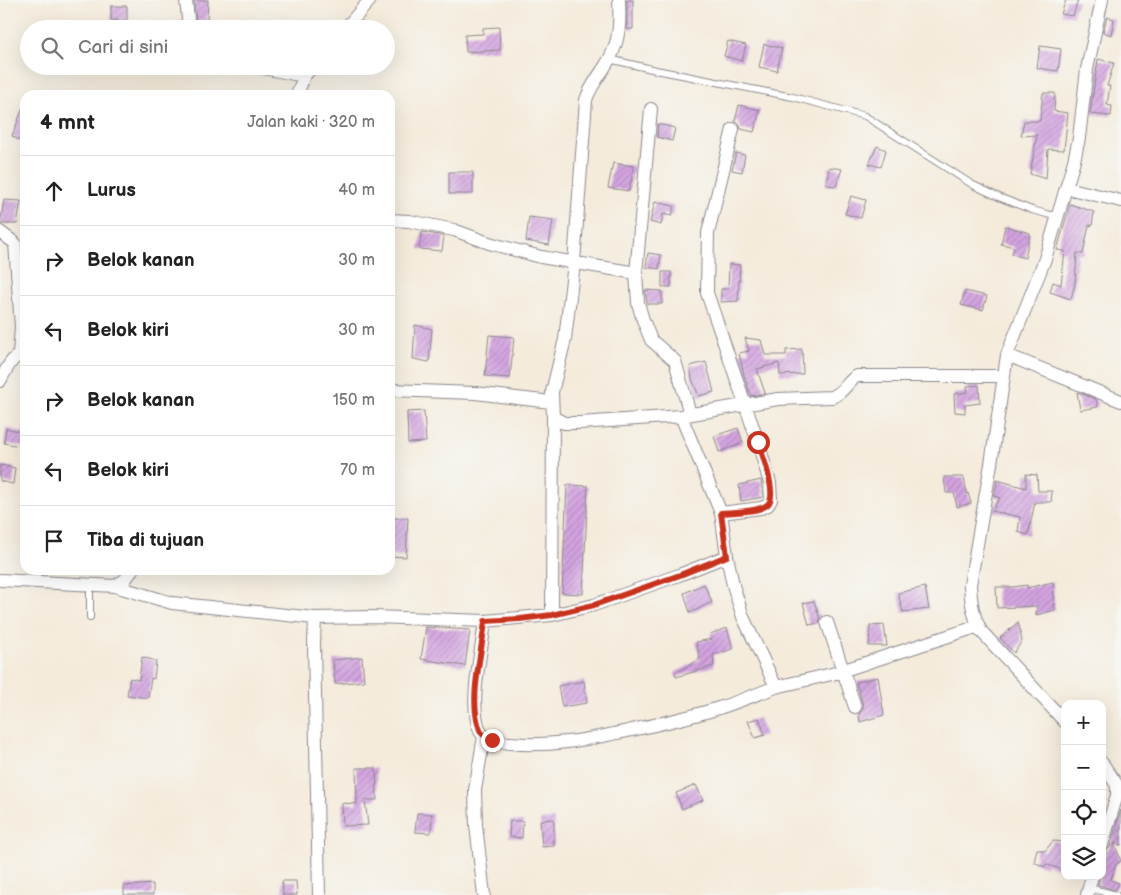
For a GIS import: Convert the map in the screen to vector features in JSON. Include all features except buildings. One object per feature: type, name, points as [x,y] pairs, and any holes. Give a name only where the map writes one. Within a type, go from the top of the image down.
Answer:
[{"type":"street","points":[[186,0],[188,20]]},
{"type":"street","points":[[353,20],[370,0]]},
{"type":"street","points":[[552,615],[554,417],[551,402],[552,392],[565,339],[574,263],[586,100],[589,89],[616,45],[620,29],[619,0]]},
{"type":"street","points":[[1061,718],[979,626],[970,601],[970,585],[991,464],[1007,355],[1046,259],[1067,188],[1079,138],[1087,69],[1102,0]]},
{"type":"street","points":[[300,90],[307,75]]},
{"type":"street","points":[[651,108],[636,273],[638,303],[651,340],[675,361],[686,415],[721,513],[733,585],[743,617],[776,688]]},
{"type":"street","points":[[721,513],[761,508],[768,505],[771,500],[770,484],[707,293],[708,233],[733,129]]},
{"type":"street","points":[[1067,188],[1121,201]]},
{"type":"street","points":[[395,220],[409,221],[454,230],[542,257],[636,273]]},
{"type":"street","points":[[0,232],[15,243],[20,313]]},
{"type":"street","points":[[0,381],[9,365],[20,354]]},
{"type":"street","points":[[1007,355],[1121,400]]},
{"type":"street","points":[[554,417],[564,423],[580,423],[686,415],[778,399],[832,397],[839,394],[857,376],[1003,376]]},
{"type":"street","points":[[395,390],[475,393],[551,402]]},
{"type":"street","points":[[0,580],[115,586],[172,603],[315,618],[373,617],[485,621],[552,615],[594,605],[680,575],[727,556]]},
{"type":"street","points":[[115,586],[121,583],[128,575]]},
{"type":"street","points":[[128,591],[130,575]]},
{"type":"street","points":[[315,618],[319,895]]},
{"type":"street","points":[[485,621],[476,681],[476,711],[480,731],[484,736],[492,740],[534,746],[584,741],[719,708],[776,688],[844,671],[979,626]]},
{"type":"street","points":[[827,622],[855,707]]},
{"type":"street","points":[[484,736],[475,790],[476,825],[484,895]]},
{"type":"street","points":[[1105,835],[1119,785],[1106,768]]},
{"type":"lane","points":[[609,59],[656,70],[793,96],[866,116],[973,184],[1001,198],[1032,210],[1059,217]]},
{"type":"lane","points":[[90,586],[90,616]]},
{"type":"lane","points":[[1089,886],[1116,895]]},
{"type":"route","points":[[492,740],[484,736],[480,731],[476,711],[476,681],[484,638],[485,621],[552,615],[594,605],[680,575],[727,556],[721,513],[754,510],[768,505],[771,500],[772,492],[758,442]]}]
